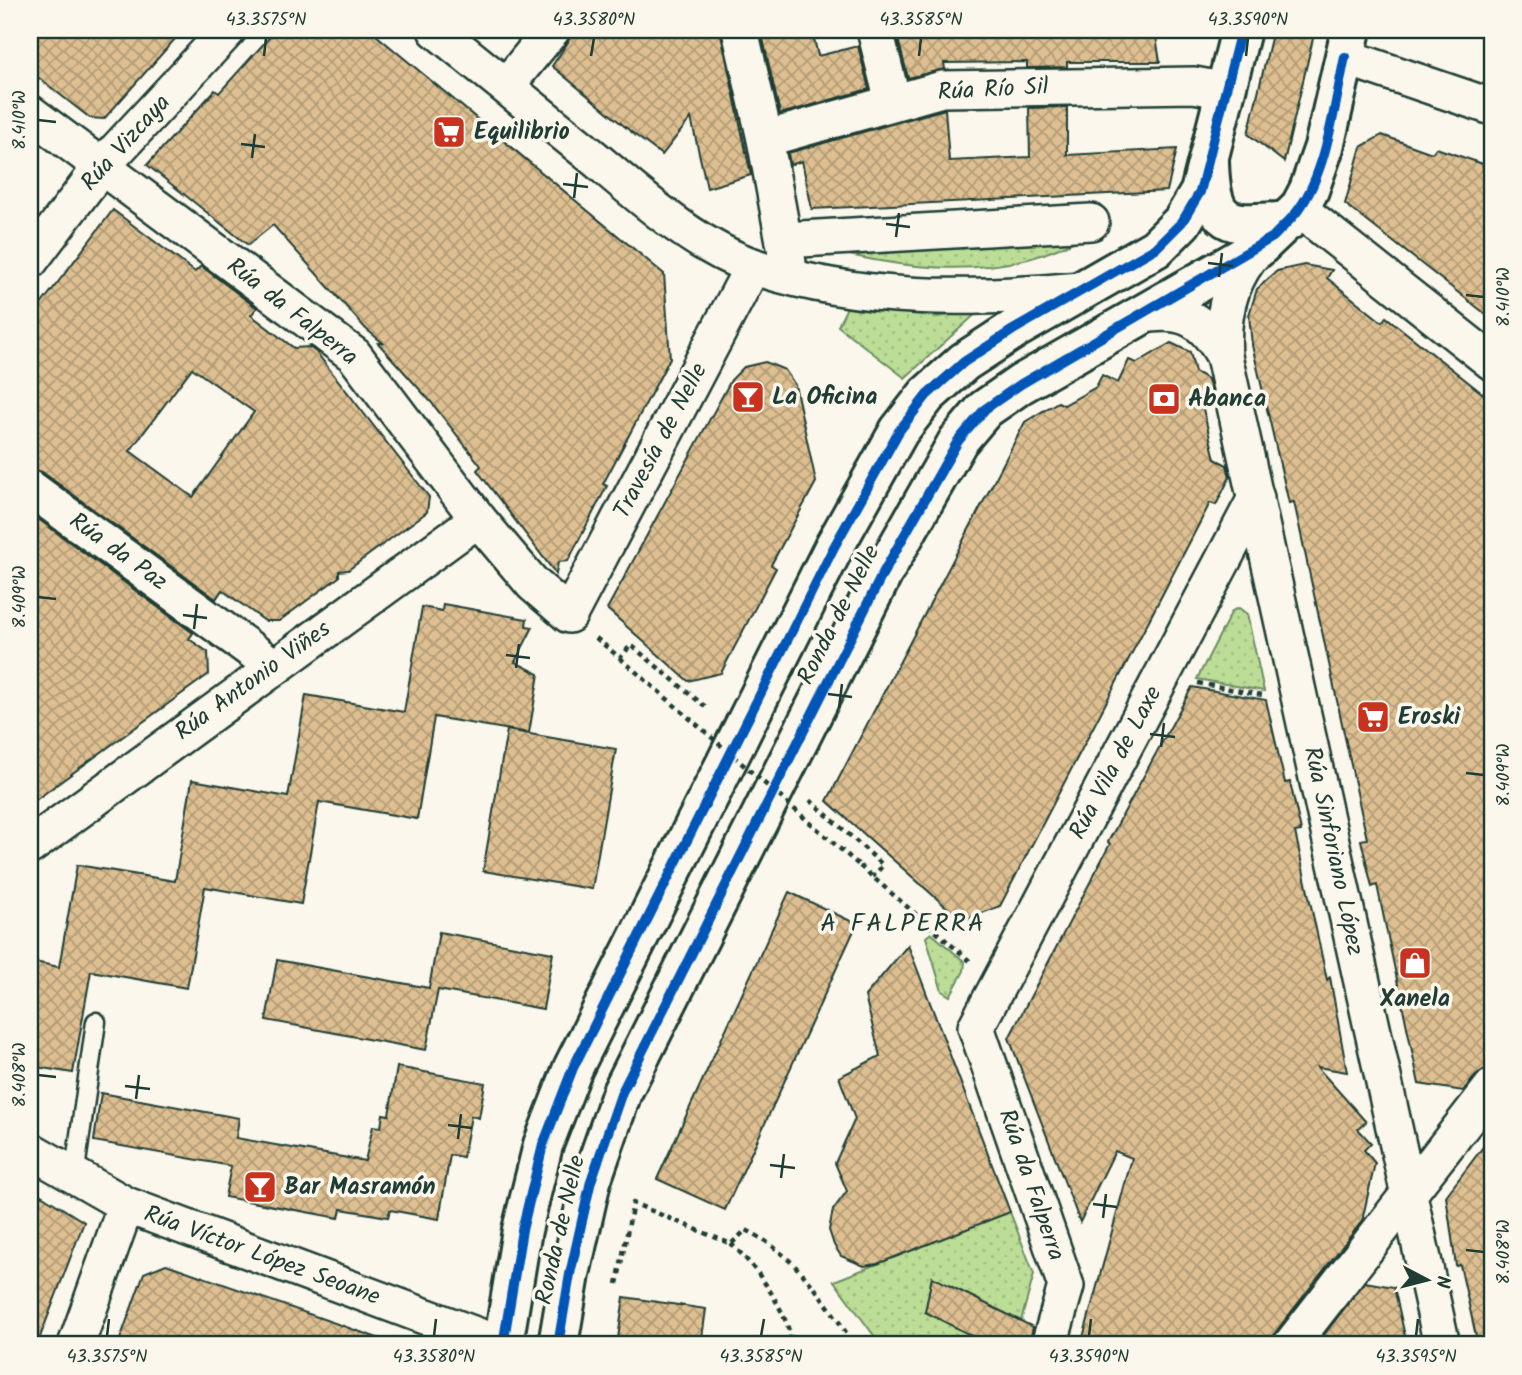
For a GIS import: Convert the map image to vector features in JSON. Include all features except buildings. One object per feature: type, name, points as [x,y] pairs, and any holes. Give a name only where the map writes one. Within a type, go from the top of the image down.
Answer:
[{"type":"street","name":"Rúa Vizcaya","points":[[30,261],[101,167],[228,30]]},
{"type":"street","points":[[436,30],[641,197],[706,243],[753,266],[833,287],[940,298],[1080,290]]},
{"type":"street","points":[[506,86],[552,30]]},
{"type":"street","points":[[740,30],[765,139],[791,276]]},
{"type":"street","points":[[875,30],[893,102]]},
{"type":"street","name":"Ronda de Nelle","points":[[502,1345],[525,1218],[543,1145],[573,1068],[845,526],[900,431],[928,396],[964,362],[1080,290],[1156,248],[1182,222],[1200,192],[1241,30]]},
{"type":"street","points":[[1348,43],[1492,107]]},
{"type":"street","name":"Ronda de Nelle","points":[[558,1345],[570,1274],[592,1181],[622,1092],[883,573],[958,441],[985,409],[1135,317],[1257,249],[1294,215],[1317,169],[1348,43]]},
{"type":"street","name":"Rúa Río Sil","points":[[765,139],[942,89],[1194,85],[1226,91]]},
{"type":"street","name":"Rúa da Falperra","points":[[30,113],[354,355],[478,519],[533,584],[569,615]]},
{"type":"street","points":[[1209,160],[1210,194],[1222,216],[1231,221],[1252,224],[1294,215],[1492,362]]},
{"type":"street","points":[[784,240],[1091,222]]},
{"type":"street","name":"Rúa Sinforiano López","points":[[1257,249],[1246,261],[1226,303],[1222,328],[1224,356],[1442,1345]]},
{"type":"street","name":"Travesía de Nelle","points":[[569,615],[753,266]]},
{"type":"street","name":"Rúa Sinforiano López","points":[[1135,317],[1171,313],[1189,317],[1212,333],[1224,356]]},
{"type":"street","name":"Rúa da Paz","points":[[30,488],[273,666]]},
{"type":"street","name":"Rúa Vila de Laxe","points":[[976,1027],[1256,498]]},
{"type":"street","name":"Rúa Antonio Viñes","points":[[30,846],[273,666],[478,519]]},
{"type":"street","name":"Rúa da Falperra","points":[[976,1027],[1066,1286],[1049,1345]]},
{"type":"street","points":[[1291,1345],[1492,1087]]},
{"type":"street","name":"Rúa Víctor López Seoane","points":[[30,1150],[126,1205],[502,1345]]},
{"type":"street","points":[[76,1345],[126,1205]]},
{"type":"lane","points":[[74,1177],[96,1022]]},
{"type":"path","points":[[708,709],[631,645],[620,658],[971,961],[971,969]]},
{"type":"path","points":[[1185,681],[1264,695]]},
{"type":"path","points":[[810,799],[883,865],[873,877]]},
{"type":"path","points":[[617,1284],[633,1203],[731,1244],[751,1261],[765,1284],[792,1345]]},
{"type":"path","points":[[731,1244],[747,1230],[766,1239],[792,1261],[812,1285],[854,1345]]},
{"type":"green space","points":[[1099,231],[1037,256],[983,267],[938,268],[849,255]]},
{"type":"green space","points":[[848,305],[937,317],[979,311],[905,378],[838,326]]},
{"type":"green space","points":[[1239,608],[1247,614],[1264,691],[1197,679],[1232,611]]},
{"type":"green space","points":[[931,933],[965,962],[964,971],[950,996],[942,991],[926,937]]},
{"type":"green space","points":[[1010,1212],[1034,1274],[1021,1321],[932,1277],[926,1310],[990,1345],[881,1345],[834,1281]]},
{"type":"cycle path","points":[[503,1345],[522,1230],[543,1145],[573,1068],[834,547],[899,431],[927,395],[964,362],[1013,330],[1156,248],[1182,222],[1200,192],[1241,30]]},
{"type":"cycle path","points":[[558,1345],[570,1274],[591,1181],[622,1092],[883,573],[958,441],[985,409],[1021,384],[1273,237],[1299,209],[1317,176],[1329,136],[1345,57]]},
{"type":"place","name":"Equilibrio","points":[[449,132]]},
{"type":"place","name":"La Oficina","points":[[748,397]]},
{"type":"place","name":"Abanca","points":[[1164,399]]},
{"type":"place","name":"Eroski","points":[[1373,717]]},
{"type":"place","name":"Xanela","points":[[1415,963]]},
{"type":"place","name":"Bar Masramón","points":[[260,1187]]},
{"type":"district","name":"A FALPERRA","points":[[903,924]]}]
